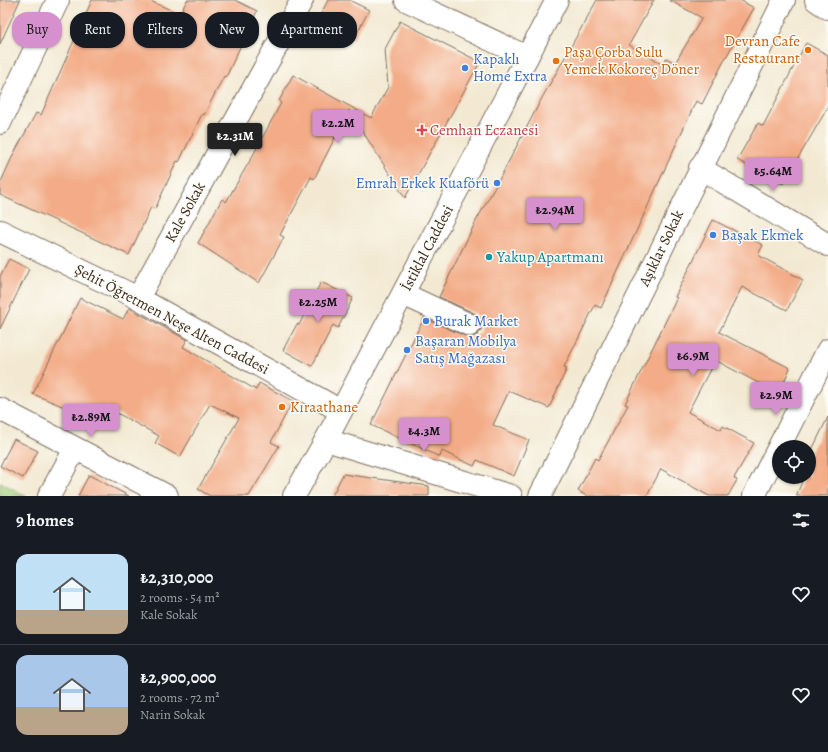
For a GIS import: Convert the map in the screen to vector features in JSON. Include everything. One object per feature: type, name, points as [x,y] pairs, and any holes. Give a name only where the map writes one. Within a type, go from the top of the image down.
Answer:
[{"type":"street","points":[[0,123],[58,0]]},
{"type":"street","name":"Kale Sokak","points":[[138,298],[302,0]]},
{"type":"street","points":[[406,0],[527,57]]},
{"type":"street","name":"İstiklal Caddesi","points":[[294,496],[326,440],[557,0]]},
{"type":"street","name":"Aşıklar Sokak","points":[[540,496],[700,168],[784,0]]},
{"type":"street","points":[[816,0],[828,8]]},
{"type":"street","points":[[700,168],[828,245]]},
{"type":"street","name":"Şehit Öğretmen Neşe Alten Caddesi","points":[[0,231],[138,298],[341,411]]},
{"type":"street","points":[[403,294],[470,325]]},
{"type":"street","points":[[754,496],[828,350]]},
{"type":"street","points":[[0,409],[167,496]]},
{"type":"street","points":[[326,440],[511,496]]},
{"type":"street","points":[[49,496],[75,449]]},
{"type":"green space","points":[[0,482],[26,496],[0,496]]},
{"type":"building","points":[[0,0],[20,0],[15,12],[12,12],[12,18],[0,44]]},
{"type":"building","points":[[92,0],[148,0],[175,12],[133,12],[133,48],[197,48],[197,12],[181,12],[187,0],[235,0],[257,11],[205,12],[205,48],[240,48],[226,77],[224,76],[204,115],[202,114],[179,162],[177,161],[155,209],[151,207],[129,255],[0,195],[0,184],[13,155],[36,113],[41,115],[71,48],[125,48],[125,12],[87,12]]},
{"type":"building","points":[[328,0],[349,0],[369,10],[357,33],[357,12],[322,12]]},
{"type":"building","points":[[597,0],[654,0],[629,45],[663,64],[666,58],[675,63],[702,18],[669,0],[740,0],[754,8],[726,57],[702,104],[696,101],[601,308],[595,305],[564,367],[567,368],[549,408],[509,391],[493,425],[529,440],[514,476],[477,460],[474,466],[442,451],[440,457],[371,425],[424,318],[465,336],[472,337],[481,331],[482,323],[476,314],[439,297],[476,221]]},
{"type":"building","points":[[400,21],[480,62],[405,198],[349,110],[314,179],[311,177],[280,235],[284,237],[259,283],[198,243],[222,199],[226,202],[252,157],[281,103],[279,101],[293,75],[371,118],[388,87],[385,49]]},
{"type":"building","points":[[806,43],[828,55],[828,107],[783,184],[737,160],[758,123],[763,126]]},
{"type":"building","points":[[713,220],[763,245],[758,255],[803,280],[787,310],[742,287],[719,332],[790,368],[779,394],[715,360],[688,412],[721,430],[723,426],[754,443],[734,478],[737,480],[728,496],[709,496],[661,469],[647,496],[587,496],[578,491],[595,458],[598,460],[628,405],[625,404]]},
{"type":"building","points":[[9,259],[29,269],[0,329],[0,276]]},
{"type":"building","points":[[321,282],[353,298],[338,328],[333,325],[312,366],[283,350],[297,324],[299,325]]},
{"type":"building","points":[[80,298],[123,319],[129,308],[187,340],[183,347],[256,390],[259,383],[293,401],[271,442],[279,446],[249,496],[210,496],[198,489],[239,418],[210,404],[180,457],[155,443],[159,436],[106,407],[97,426],[66,410],[67,408],[33,394]]},
{"type":"building","points":[[828,417],[828,496],[796,496],[801,484],[816,484],[816,442]]},
{"type":"building","points":[[14,439],[38,451],[23,478],[0,466]]},
{"type":"building","points":[[343,474],[429,486],[429,496],[332,496]]},
{"type":"building","points":[[89,475],[129,496],[78,496]]},
{"type":"place","name":"Devran Cafe Restaurant","points":[[808,50]]},
{"type":"place","name":"Paşa Çorba Sulu Yemek Kokoreç Döner","points":[[556,61]]},
{"type":"place","name":"Kapaklı Home Extra","points":[[465,68]]},
{"type":"place","name":"Cemhan Eczanesi","points":[[422,130]]},
{"type":"place","name":"Emrah Erkek Kuaförü","points":[[497,183]]},
{"type":"place","name":"Başak Ekmek","points":[[713,235]]},
{"type":"place","name":"Yakup Apartmanı","points":[[489,257]]},
{"type":"place","name":"Burak Market","points":[[426,321]]},
{"type":"place","name":"Başaran Mobilya Satış Mağazası","points":[[407,350]]},
{"type":"place","name":"Kıraathane","points":[[282,407]]}]
